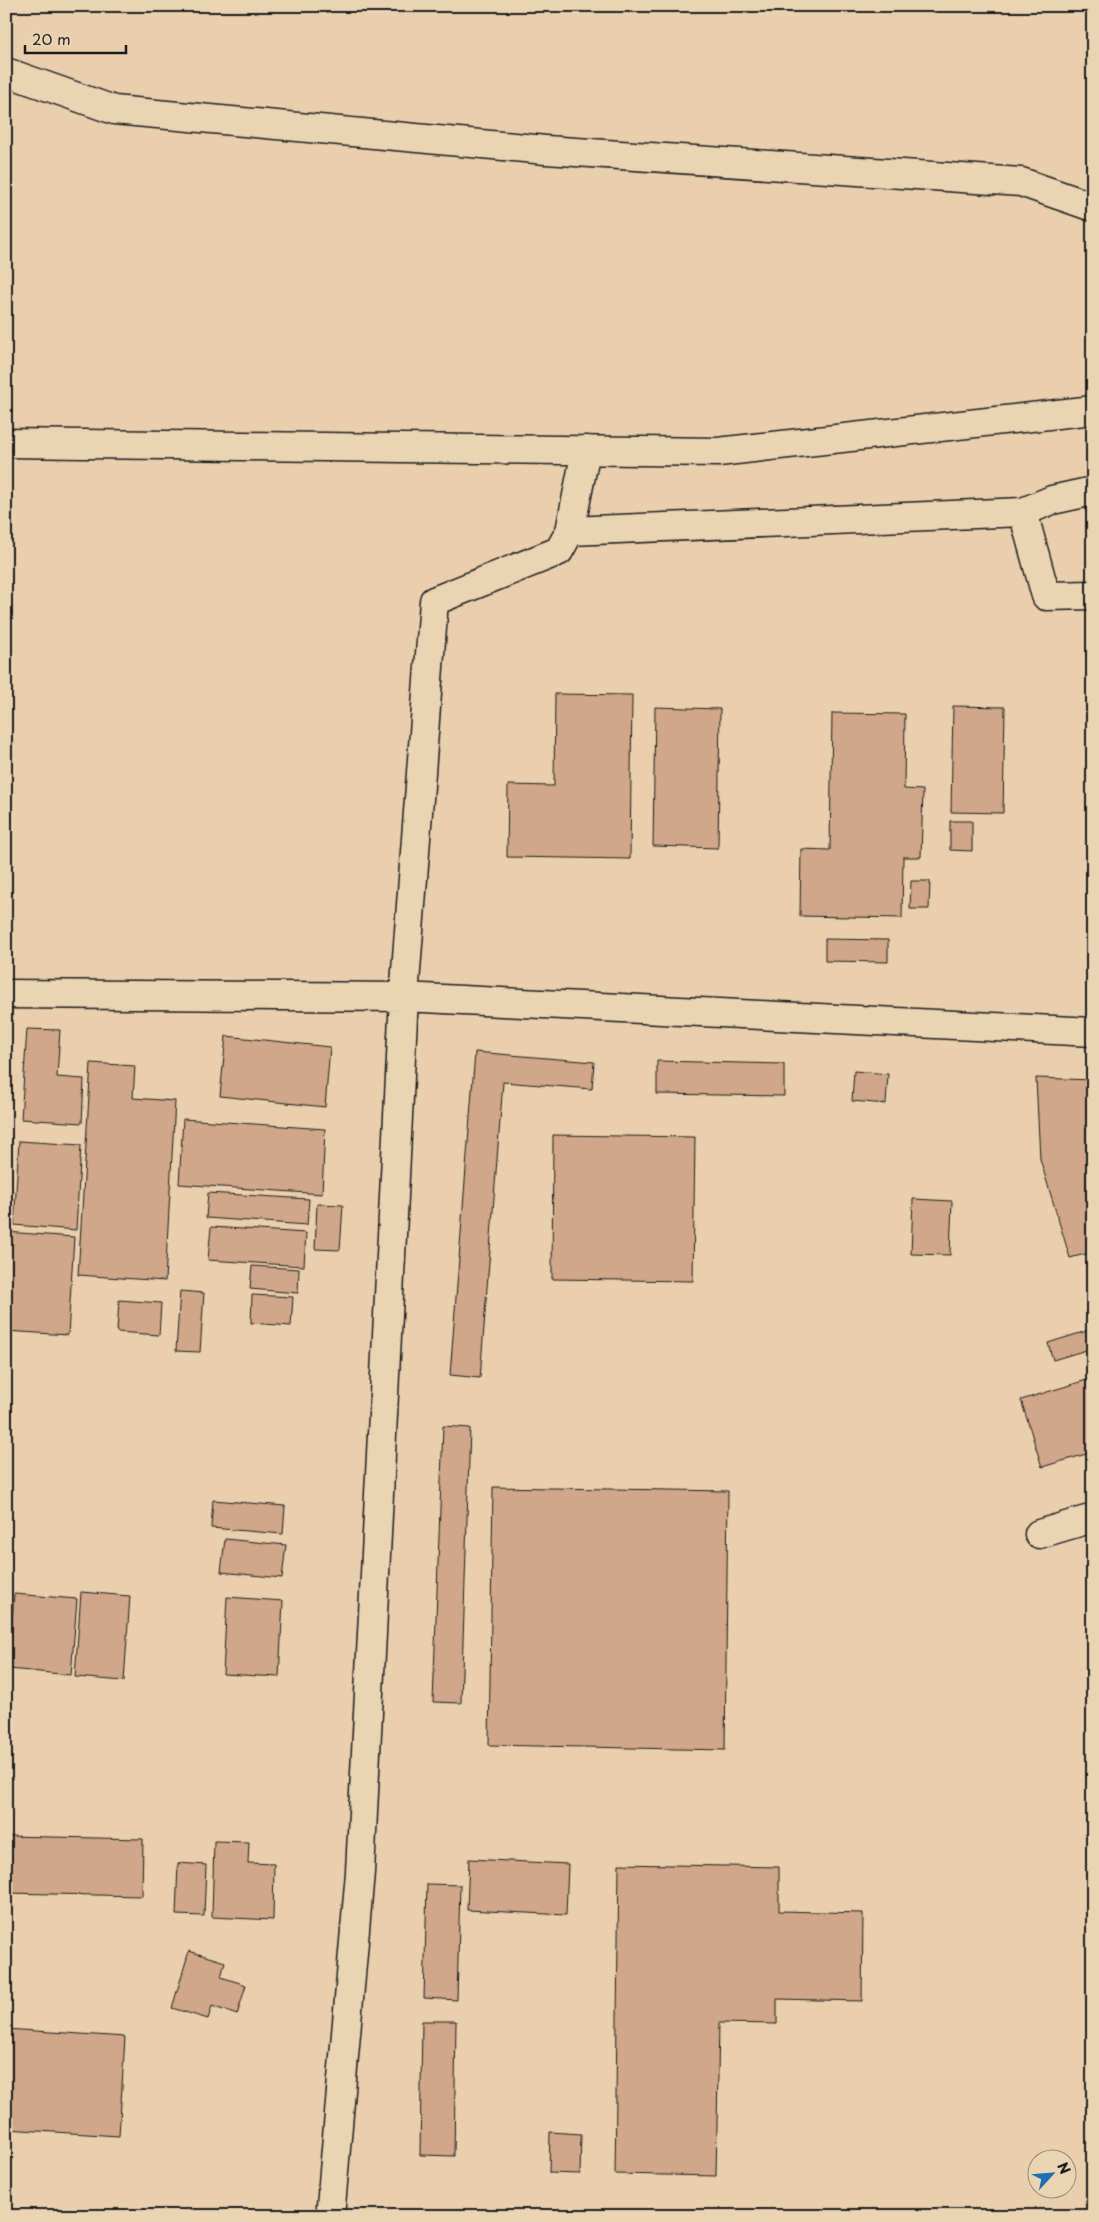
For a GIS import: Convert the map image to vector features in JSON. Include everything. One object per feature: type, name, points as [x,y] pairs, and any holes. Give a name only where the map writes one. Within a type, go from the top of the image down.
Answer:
[{"type":"street","points":[[6,72],[114,110],[546,150],[1021,182],[1093,207]]},
{"type":"street","points":[[6,443],[718,452],[1093,410]]},
{"type":"street","points":[[331,2206],[360,1872],[404,997],[434,601],[559,551],[570,531],[586,450]]},
{"type":"street","points":[[570,531],[1023,512],[1052,500],[1093,491]]},
{"type":"street","points":[[1023,512],[1046,596],[1093,595]]},
{"type":"street","points":[[6,994],[404,997],[1093,1032]]},
{"type":"street","points":[[1040,1534],[1093,1518]]},
{"type":"building","points":[[555,694],[632,695],[630,859],[507,857],[508,785],[554,786]]},
{"type":"building","points":[[953,706],[1005,707],[1003,813],[951,812]]},
{"type":"building","points":[[655,707],[720,709],[718,848],[653,846]]},
{"type":"building","points":[[832,713],[905,714],[904,789],[923,790],[921,857],[903,857],[902,918],[800,916],[801,849],[830,850]]},
{"type":"building","points":[[950,821],[972,821],[972,851],[950,850]]},
{"type":"building","points":[[911,881],[930,881],[929,909],[910,909]]},
{"type":"building","points":[[825,939],[888,940],[888,962],[825,961]]},
{"type":"building","points":[[27,1029],[60,1030],[57,1077],[84,1079],[82,1123],[21,1119]]},
{"type":"building","points":[[226,1036],[330,1047],[325,1107],[220,1096]]},
{"type":"building","points":[[475,1052],[594,1062],[592,1089],[503,1082],[480,1378],[450,1375]]},
{"type":"building","points":[[657,1061],[784,1064],[784,1096],[657,1094]]},
{"type":"building","points":[[91,1063],[135,1066],[133,1098],[175,1101],[165,1281],[78,1275]]},
{"type":"building","points":[[854,1071],[888,1074],[886,1104],[852,1101]]},
{"type":"building","points":[[1036,1078],[1093,1080],[1093,1252],[1070,1258],[1040,1159]]},
{"type":"building","points":[[183,1119],[325,1129],[322,1194],[179,1184]]},
{"type":"building","points":[[553,1135],[695,1137],[693,1281],[552,1279]]},
{"type":"building","points":[[19,1141],[81,1145],[76,1230],[14,1225]]},
{"type":"building","points":[[208,1193],[309,1199],[307,1225],[206,1218]]},
{"type":"building","points":[[913,1199],[952,1201],[950,1255],[911,1254]]},
{"type":"building","points":[[317,1204],[343,1205],[340,1250],[315,1249]]},
{"type":"building","points":[[211,1227],[306,1233],[304,1266],[208,1260]]},
{"type":"building","points":[[6,1232],[74,1237],[68,1335],[6,1331]]},
{"type":"building","points":[[252,1266],[299,1269],[298,1293],[250,1289]]},
{"type":"building","points":[[180,1291],[204,1293],[200,1352],[176,1351]]},
{"type":"building","points":[[252,1295],[293,1297],[291,1326],[251,1323]]},
{"type":"building","points":[[119,1300],[161,1303],[159,1335],[117,1332]]},
{"type":"building","points":[[1093,1329],[1093,1348],[1053,1360],[1048,1343]]},
{"type":"building","points":[[1093,1378],[1093,1452],[1042,1467],[1021,1400]]},
{"type":"building","points":[[443,1426],[470,1428],[461,1703],[433,1702]]},
{"type":"building","points":[[493,1487],[728,1491],[725,1750],[489,1745]]},
{"type":"building","points":[[213,1500],[285,1506],[283,1534],[211,1528]]},
{"type":"building","points":[[225,1539],[286,1545],[282,1578],[221,1572]]},
{"type":"building","points":[[81,1592],[130,1596],[124,1681],[75,1677]]},
{"type":"building","points":[[14,1594],[77,1599],[71,1675],[9,1669]]},
{"type":"building","points":[[227,1597],[283,1601],[279,1677],[223,1674]]},
{"type":"building","points":[[6,1836],[143,1839],[142,1896],[6,1893]]},
{"type":"building","points":[[214,1841],[249,1842],[248,1863],[274,1864],[273,1920],[212,1917]]},
{"type":"building","points":[[469,1859],[568,1864],[566,1915],[467,1910]]},
{"type":"building","points":[[178,1863],[206,1865],[204,1916],[176,1915]]},
{"type":"building","points":[[619,1864],[779,1867],[779,1911],[863,1913],[862,2001],[777,1999],[777,2024],[719,2023],[716,2176],[615,2174]]},
{"type":"building","points":[[427,1884],[460,1885],[457,2000],[424,1998]]},
{"type":"building","points":[[189,1951],[225,1962],[221,1977],[246,1985],[237,2015],[212,2006],[208,2019],[172,2008]]},
{"type":"building","points":[[422,2021],[456,2021],[454,2156],[420,2155]]},
{"type":"building","points":[[6,2029],[125,2037],[119,2136],[6,2129]]},
{"type":"building","points":[[550,2132],[581,2134],[580,2174],[549,2173]]}]
